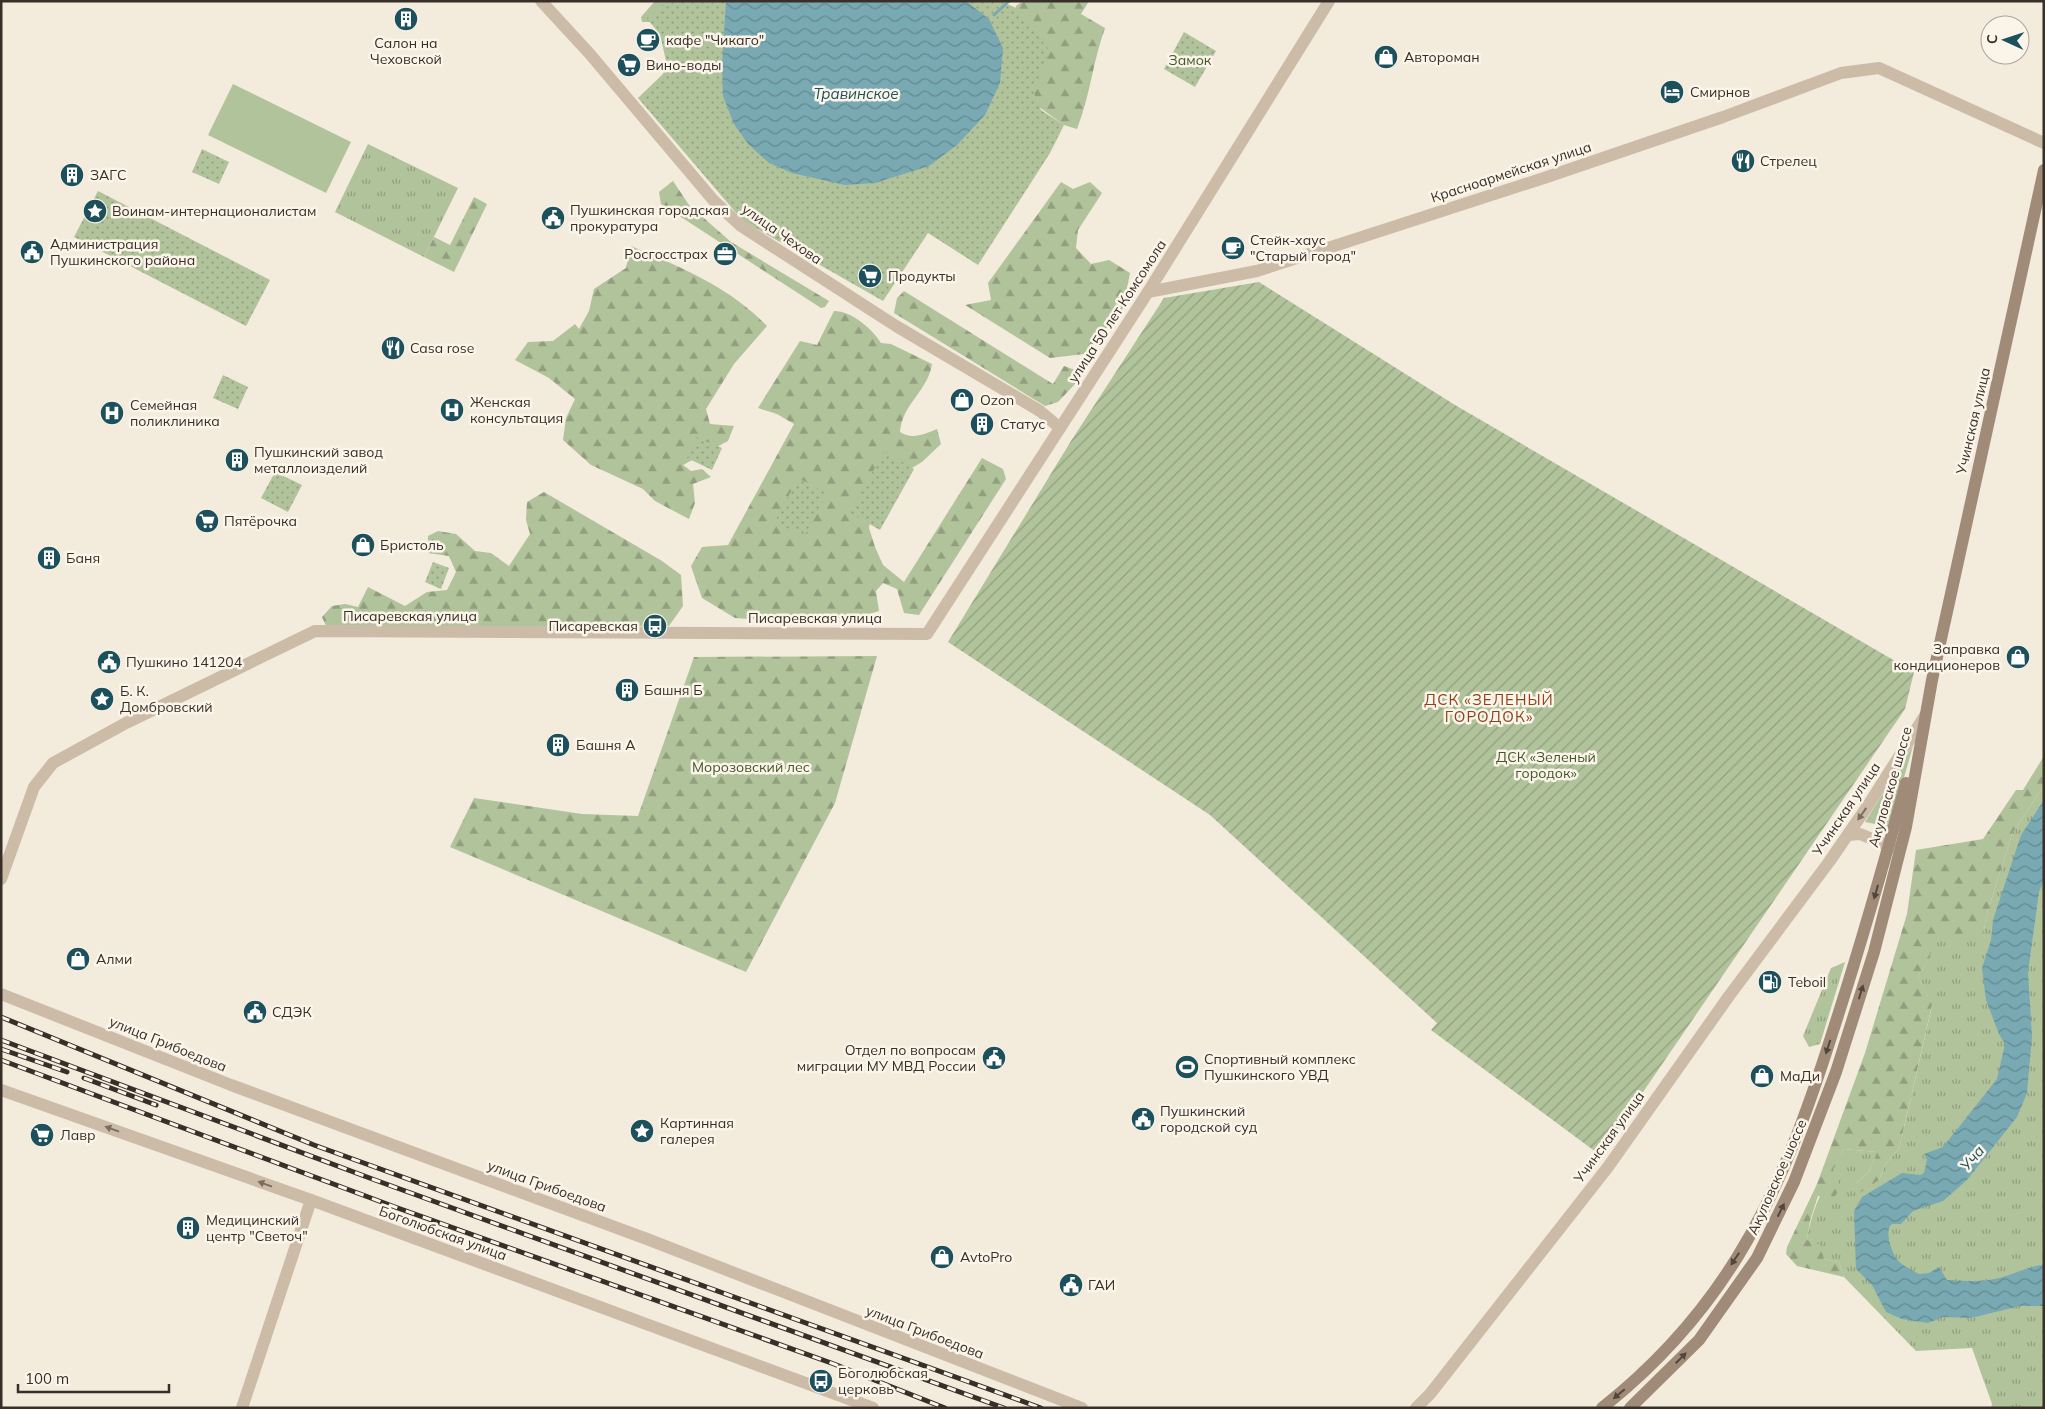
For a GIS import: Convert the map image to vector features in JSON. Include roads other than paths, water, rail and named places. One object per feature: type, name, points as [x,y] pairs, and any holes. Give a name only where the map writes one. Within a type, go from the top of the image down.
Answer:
[{"type":"main road","name":"Учинская улица","points":[[1926,714],[2044,170]]},
{"type":"main road","name":"Акуловское шоссе","points":[[1630,1408],[1699,1340],[1757,1258],[1790,1190],[1836,1072],[1874,952],[1926,714]]},
{"type":"main road","name":"Акуловское шоссе","points":[[1602,1408],[1623,1391],[1682,1332],[1738,1256],[1780,1173],[1818,1076],[1895,849]]},
{"type":"street","name":"улица Чехова","points":[[541,1],[589,53],[714,201],[741,226],[896,326],[1040,411],[1060,428]]},
{"type":"street","name":"улица 50 лет Комсомола","points":[[927,634],[1148,292],[1329,1]]},
{"type":"street","name":"Красноармейская улица","points":[[1148,292],[1258,271],[1723,117],[1841,73],[1878,68],[2044,143]]},
{"type":"street","name":"Писаревская улица","points":[[1,879],[34,787],[52,763],[126,723],[315,631],[927,634]]},
{"type":"street","name":"Учинская улица","points":[[1416,1408],[1453,1364],[1608,1167],[1729,996],[1848,835],[1926,714]]},
{"type":"street","points":[[1848,835],[1860,834],[1895,849]]},
{"type":"street","name":"улица Грибоедова","points":[[1,994],[231,1085],[647,1239],[1082,1408]]},
{"type":"street","name":"Боголюбская улица","points":[[1,1090],[311,1200],[873,1408]]},
{"type":"street","points":[[242,1408],[311,1200]]},
{"type":"water","name":"Травинское","points":[[726,1],[966,1],[989,19],[1003,48],[1000,83],[985,115],[957,145],[929,166],[875,183],[845,185],[792,173],[769,163],[748,144],[734,124],[723,96],[722,65]]},
{"type":"water","name":"Уча","points":[[2044,800],[2044,880],[2039,892],[2028,972],[2032,1036],[2027,1093],[2017,1117],[1967,1180],[1943,1201],[1913,1211],[1901,1224],[1892,1224],[1888,1235],[1894,1254],[1903,1265],[1919,1274],[1929,1273],[1939,1267],[1947,1280],[1989,1280],[2034,1266],[2044,1265],[2044,1306],[2020,1306],[1971,1318],[1943,1317],[1928,1323],[1902,1319],[1886,1312],[1872,1285],[1856,1269],[1854,1211],[1862,1197],[1902,1173],[1920,1175],[1924,1173],[1927,1159],[1924,1154],[1943,1147],[1997,1079],[2005,1044],[1999,1034],[1986,1000],[1982,968],[1991,940],[1993,920],[2021,835]]},
{"type":"waterway","points":[[994,15],[1009,1]]},
{"type":"railway","points":[[1,1017],[314,1145],[1041,1408]]},
{"type":"railway","points":[[1,1040],[375,1180],[1004,1408]]},
{"type":"railway","points":[[1,1049],[67,1072]]},
{"type":"railway","points":[[1,1060],[395,1207],[834,1364],[945,1408]]},
{"type":"railway","points":[[84,1078],[156,1105]]},
{"type":"place","name":"Салон на Чеховской","points":[[406,19]]},
{"type":"place","name":"кафе \"Чикаго\"","points":[[648,40]]},
{"type":"place","name":"Автороман","points":[[1386,57]]},
{"type":"place","name":"Вино-воды","points":[[629,65]]},
{"type":"place","name":"Смирнов","points":[[1672,92]]},
{"type":"place","name":"Стрелец","points":[[1743,161]]},
{"type":"place","name":"ЗАГС","points":[[72,175]]},
{"type":"place","name":"Воинам-интернационалистам","points":[[95,211]]},
{"type":"place","name":"Пушкинская городская прокуратура","points":[[553,218]]},
{"type":"place","name":"Стейк-хаус \"Старый город\"","points":[[1233,248]]},
{"type":"place","name":"Администрация Пушкинского района","points":[[32,252]]},
{"type":"place","name":"Росгосстрах","points":[[725,254]]},
{"type":"place","name":"Продукты","points":[[870,276]]},
{"type":"place","name":"Casa rose","points":[[393,348]]},
{"type":"place","name":"Ozon","points":[[962,400]]},
{"type":"place","name":"Женская консультация","points":[[452,410]]},
{"type":"place","name":"Семейная поликлиника","points":[[112,413]]},
{"type":"place","name":"Статус","points":[[982,424]]},
{"type":"place","name":"Пушкинский завод металлоизделий","points":[[237,460]]},
{"type":"place","name":"Пятёрочка","points":[[207,521]]},
{"type":"place","name":"Бристоль","points":[[363,545]]},
{"type":"place","name":"Баня","points":[[49,558]]},
{"type":"place","name":"Писаревская","points":[[655,626]]},
{"type":"place","name":"Заправка кондиционеров","points":[[2018,657]]},
{"type":"place","name":"Пушкино 141204","points":[[109,662]]},
{"type":"place","name":"Башня Б","points":[[627,690]]},
{"type":"place","name":"Б. К. Домбровский","points":[[102,699]]},
{"type":"place","name":"Башня А","points":[[558,745]]},
{"type":"place","name":"Алми","points":[[78,959]]},
{"type":"place","name":"Teboil","points":[[1770,982]]},
{"type":"place","name":"СДЭК","points":[[255,1012]]},
{"type":"place","name":"Отдел по вопросам миграции МУ МВД России","points":[[994,1058]]},
{"type":"place","name":"Спортивный комплекс Пушкинского УВД","points":[[1187,1067]]},
{"type":"place","name":"МаДи","points":[[1762,1076]]},
{"type":"place","name":"Пушкинский городской суд","points":[[1143,1119]]},
{"type":"place","name":"Картинная галерея","points":[[642,1131]]},
{"type":"place","name":"Лавр","points":[[42,1135]]},
{"type":"place","name":"Медицинский центр \"Светоч\"","points":[[188,1228]]},
{"type":"place","name":"AvtoPro","points":[[942,1257]]},
{"type":"place","name":"ГАИ","points":[[1071,1285]]},
{"type":"place","name":"Боголюбская церковь","points":[[821,1381]]},
{"type":"district","name":"ДСК «ЗЕЛЕНЫЙ ГОРОДОК»","points":[[1489,708]]},
{"type":"park label","name":"Замок","points":[[1190,60]]},
{"type":"park label","name":"ДСК «Зеленый городок»","points":[[1546,766]]},
{"type":"park label","name":"Морозовский лес","points":[[751,767]]}]
